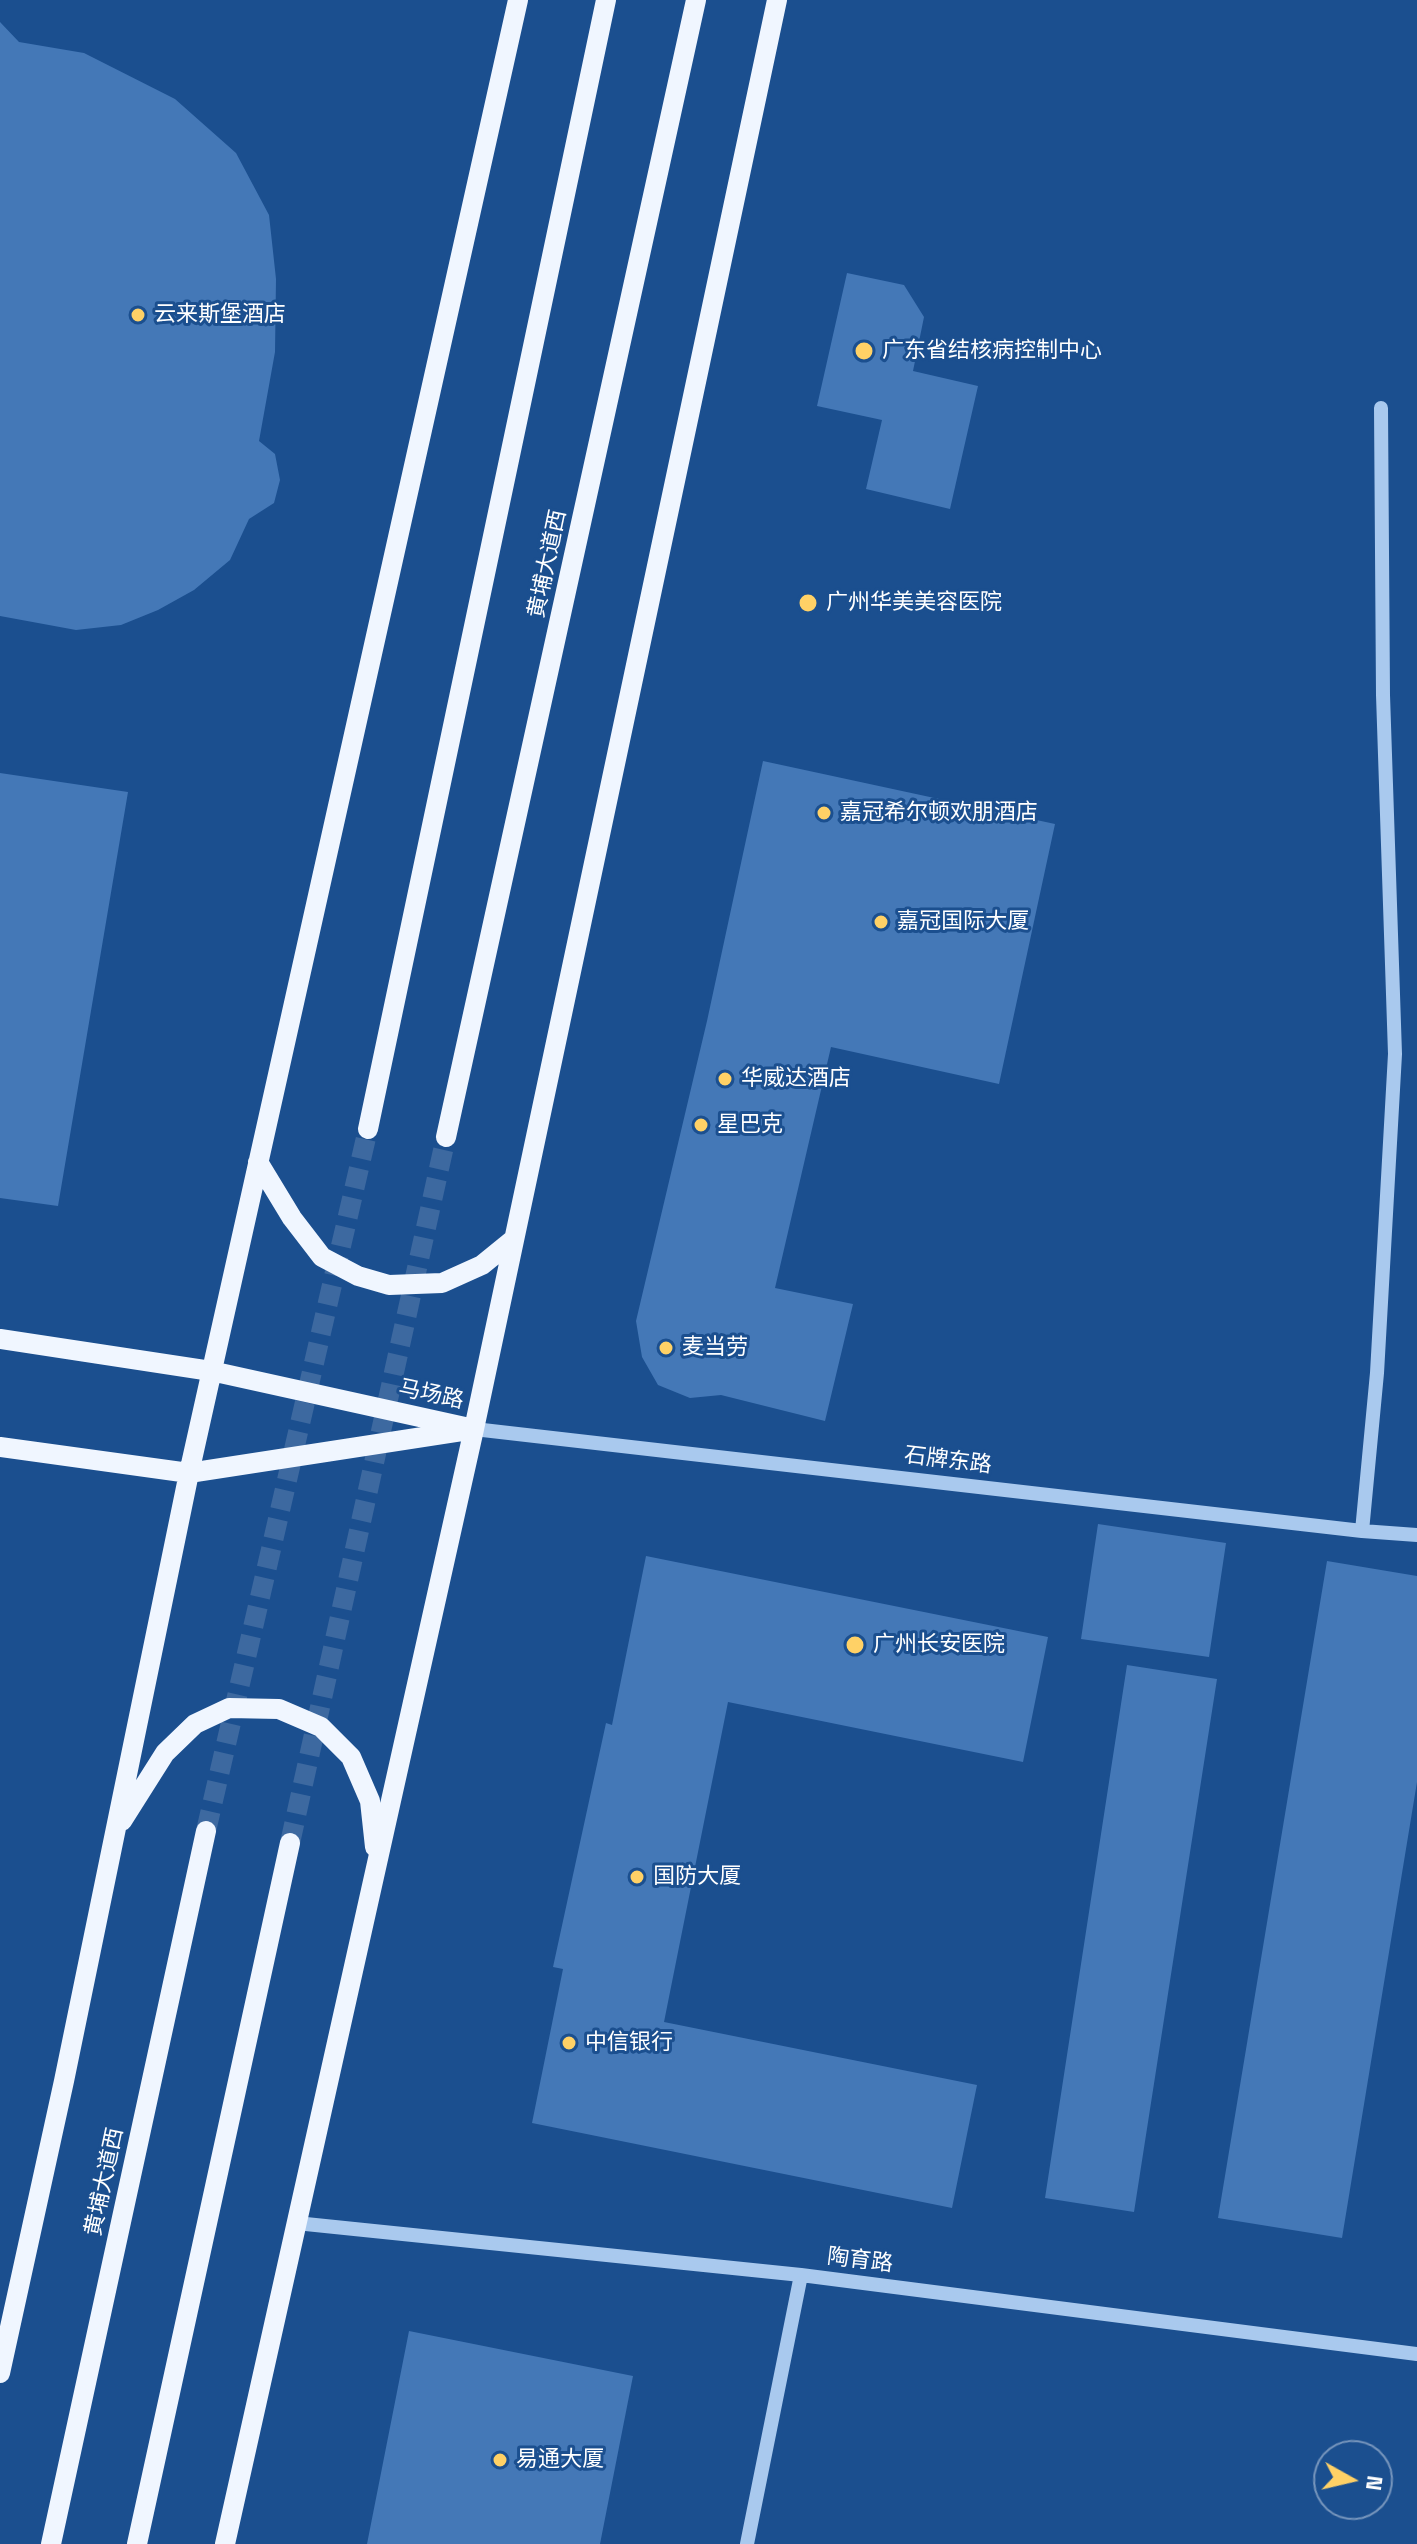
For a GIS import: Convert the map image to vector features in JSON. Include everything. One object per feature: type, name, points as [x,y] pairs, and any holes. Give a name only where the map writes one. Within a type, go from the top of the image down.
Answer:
[{"type":"main road","points":[[0,2373],[211,1371],[518,0]]},
{"type":"main road","points":[[368,1129],[606,0]]},
{"type":"main road","name":"黄埔大道西","points":[[446,1137],[696,0]]},
{"type":"main road","points":[[225,2544],[474,1429],[777,0]]},
{"type":"main road","points":[[258,1162],[292,1218],[322,1257],[358,1276],[389,1285],[442,1283],[482,1265],[514,1239]]},
{"type":"main road","name":"马场路","points":[[0,1339],[211,1371],[474,1429]]},
{"type":"main road","name":"马场路","points":[[0,1447],[189,1473],[474,1429]]},
{"type":"main road","points":[[116,1832],[165,1753],[195,1724],[229,1708],[279,1709],[321,1727],[351,1757],[370,1801],[377,1866]]},
{"type":"main road","name":"黄埔大道西","points":[[51,2544],[206,1831]]},
{"type":"main road","points":[[137,2544],[290,1843]]},
{"type":"street","points":[[1362,1531],[1377,1373],[1395,1054],[1383,695],[1381,408]]},
{"type":"street","name":"石牌东路","points":[[474,1429],[1417,1535]]},
{"type":"street","name":"陶育路","points":[[296,2223],[801,2275],[1417,2354]]},
{"type":"street","points":[[747,2544],[801,2275]]},
{"type":"building","name":"云来斯堡酒店","points":[[0,22],[19,42],[84,53],[175,99],[236,153],[269,215],[276,279],[275,352],[259,441],[275,454],[280,480],[274,503],[249,519],[230,560],[194,590],[158,610],[121,625],[76,630],[0,616]]},
{"type":"building","points":[[847,273],[904,285],[924,317],[913,371],[978,386],[950,509],[866,489],[882,420],[817,406]]},
{"type":"building","points":[[763,761],[1055,824],[999,1084],[831,1047],[775,1288],[853,1304],[825,1421],[721,1395],[690,1398],[658,1385],[642,1357],[636,1321],[707,1021]]},
{"type":"building","points":[[0,773],[128,792],[58,1206],[0,1198]]},
{"type":"building","points":[[1098,1524],[1226,1543],[1209,1657],[1081,1639]]},
{"type":"building","name":"国防大厦","points":[[646,1556],[1048,1637],[1023,1762],[728,1702],[664,2022],[977,2085],[952,2208],[532,2123],[563,1969],[553,1967],[606,1723],[612,1725]]},
{"type":"building","points":[[1327,1561],[1417,1576],[1417,1782],[1342,2238],[1218,2218]]},
{"type":"building","points":[[1127,1665],[1217,1679],[1134,2212],[1045,2198]]},
{"type":"building","name":"易通大厦","points":[[409,2331],[633,2376],[600,2544],[367,2544]]},
{"type":"tunnel","points":[[206,1831],[368,1129]]},
{"type":"tunnel","points":[[290,1843],[446,1137]]},
{"type":"place","name":"云来斯堡酒店","points":[[138,315]]},
{"type":"place","name":"广东省结核病控制中心","points":[[864,351]]},
{"type":"place","name":"广州华美美容医院","points":[[808,603]]},
{"type":"place","name":"嘉冠希尔顿欢朋酒店","points":[[824,813]]},
{"type":"place","name":"嘉冠国际大厦","points":[[881,922]]},
{"type":"place","name":"华威达酒店","points":[[725,1079]]},
{"type":"place","name":"星巴克","points":[[701,1125]]},
{"type":"place","name":"麦当劳","points":[[666,1348]]},
{"type":"place","name":"广州长安医院","points":[[855,1645]]},
{"type":"place","name":"国防大厦","points":[[637,1877]]},
{"type":"place","name":"中信银行","points":[[569,2043]]},
{"type":"place","name":"易通大厦","points":[[500,2460]]}]
